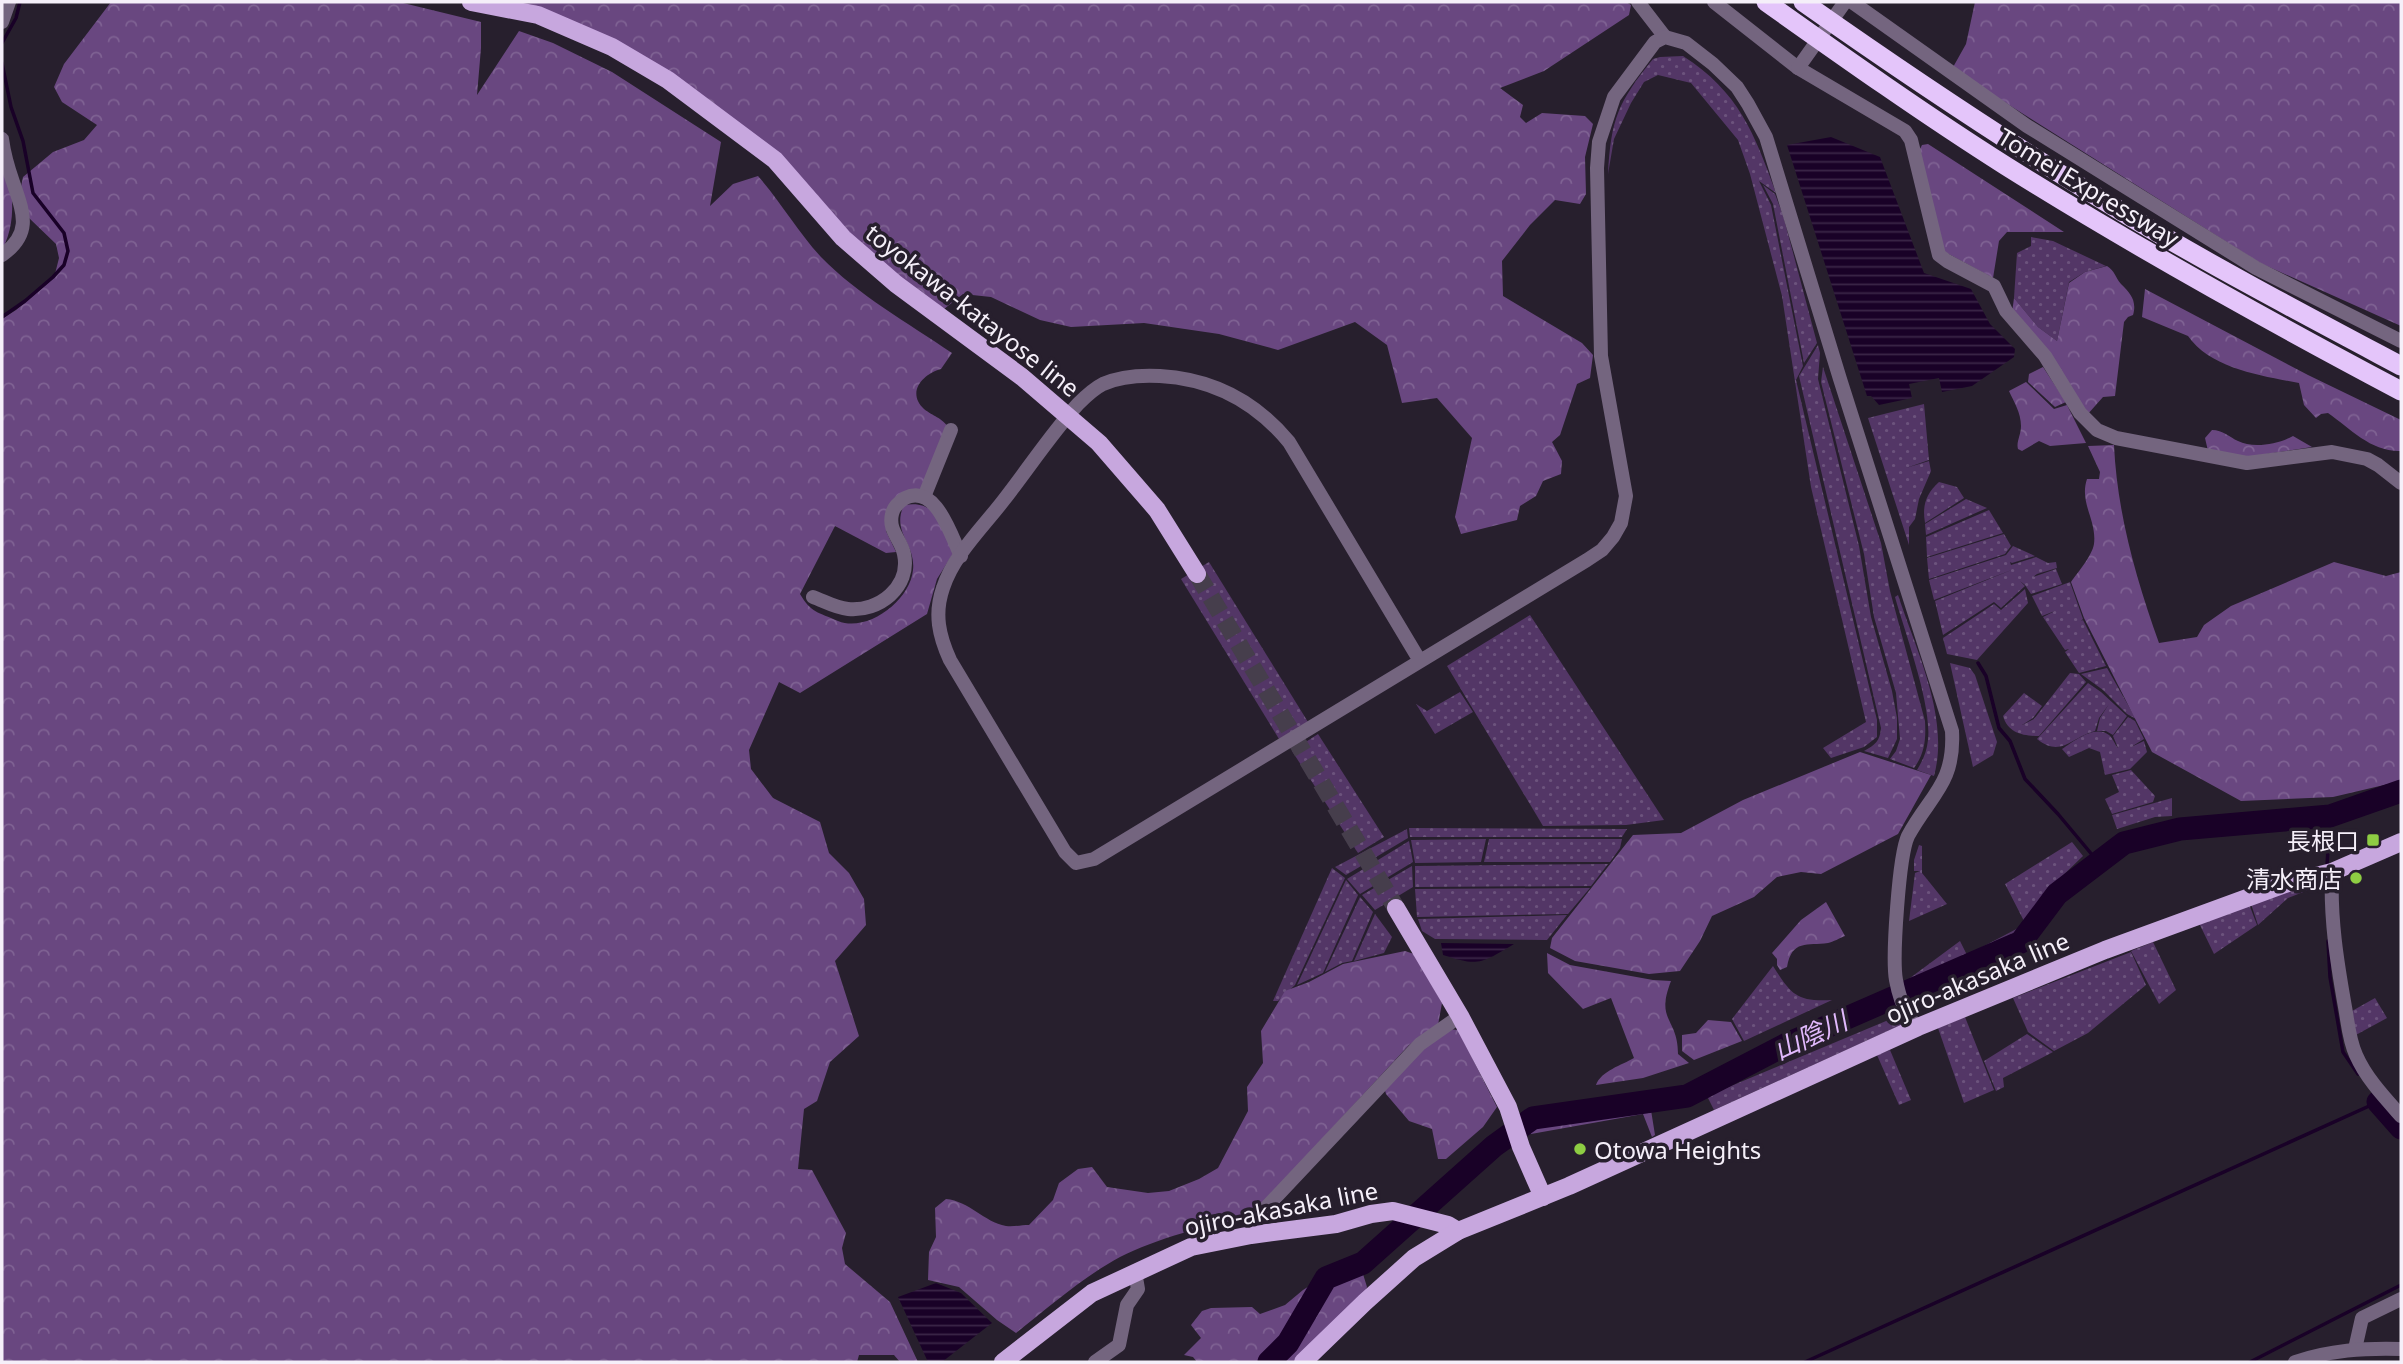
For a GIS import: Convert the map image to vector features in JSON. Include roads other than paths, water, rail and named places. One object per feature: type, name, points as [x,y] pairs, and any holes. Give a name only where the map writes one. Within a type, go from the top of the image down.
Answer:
[{"type":"highway","name":"Tomei Expressway","points":[[1766,2],[2003,164],[2117,234],[2237,304],[2401,391]]},
{"type":"highway","name":"Tomei Expressway","points":[[1803,2],[1926,87],[2126,215],[2248,285],[2401,366]]},
{"type":"main road","name":"toyokawa-katayose line","points":[[480,3],[538,15],[612,47],[678,88],[775,160],[843,238],[895,284],[1022,377],[1099,443],[1157,510],[1197,574]]},
{"type":"main road","name":"ojiro-akasaka line","points":[[1003,1362],[1092,1293],[1191,1247],[1251,1235],[1313,1228],[1393,1211],[1453,1228],[1543,1197],[1914,1023],[2288,883],[2332,872],[2401,842]]},
{"type":"main road","points":[[1396,908],[1460,1016],[1508,1107],[1521,1147],[1543,1197]]},
{"type":"main road","points":[[1303,1362],[1365,1302],[1453,1228]]},
{"type":"street","points":[[2,22],[9,2]]},
{"type":"street","points":[[1638,2],[1665,37],[1686,43],[1737,87],[1766,136],[1952,731],[1950,766],[1937,793],[1907,838],[1900,870],[1895,977],[1914,1023]]},
{"type":"street","points":[[1714,2],[1798,68],[1905,131],[1911,140],[1939,255],[1994,286],[2006,311],[2045,356],[2080,413],[2097,430],[2116,438],[2247,463],[2332,452],[2367,459],[2401,483]]},
{"type":"street","points":[[1798,68],[1846,4],[2027,126],[2245,261],[2401,341]]},
{"type":"street","points":[[1420,661],[1289,442],[1276,426],[1245,401],[1211,384],[1191,379],[1133,376],[1101,385],[1088,394],[1068,416],[961,556],[944,584],[940,597],[938,626],[950,660],[1065,852],[1076,863],[1094,859],[1587,560],[1602,550],[1620,523],[1626,496],[1601,356],[1597,168],[1599,142],[1614,97],[1655,42],[1665,37]]},
{"type":"street","points":[[2,139],[24,214],[20,234],[2,255]]},
{"type":"street","points":[[924,497],[951,429]]},
{"type":"street","points":[[813,597],[849,609],[867,608],[884,602],[898,586],[905,571],[904,552],[891,529],[892,513],[899,501],[910,496],[924,497],[934,503],[961,556]]},
{"type":"street","points":[[2332,872],[2330,906],[2334,952],[2350,1042],[2364,1072],[2401,1116]]},
{"type":"street","points":[[1251,1235],[1253,1224],[1260,1214],[1420,1044],[1460,1016]]},
{"type":"street","points":[[1095,1362],[1119,1345],[1127,1305],[1138,1289],[1135,1272]]},
{"type":"street","points":[[2355,1349],[2362,1318],[2401,1299]]},
{"type":"street","points":[[2295,1362],[2320,1354],[2355,1349],[2401,1349]]},
{"type":"waterway","points":[[2,43],[16,18],[20,2]]},
{"type":"waterway","points":[[2,63],[11,107],[23,141],[33,193],[64,233],[68,251],[64,265],[53,277],[2,317]]},
{"type":"waterway","points":[[1978,663],[1986,676],[1999,728],[2010,741],[2025,779],[2099,863]]},
{"type":"waterway","name":"山陰川","points":[[1269,1362],[1288,1343],[1326,1278],[1363,1263],[1494,1146],[1533,1118],[1687,1096],[1787,1044],[2021,942],[2057,894],[2124,843],[2180,829],[2330,816],[2401,791]]},
{"type":"waterway","points":[[2327,866],[2330,816]]},
{"type":"waterway","points":[[2328,941],[2330,977],[2343,1052],[2358,1074]]},
{"type":"waterway","points":[[1805,1362],[2378,1102],[2373,1094]]},
{"type":"waterway","points":[[2378,1102],[2401,1128]]},
{"type":"waterway","points":[[2250,1362],[2401,1285]]},
{"type":"tunnel","points":[[1197,574],[1396,908]]},
{"type":"place","name":"長根口","points":[[2373,840]]},
{"type":"place","name":"清水商店","points":[[2356,878]]},
{"type":"place","name":"Otowa Heights","points":[[1580,1149]]}]
